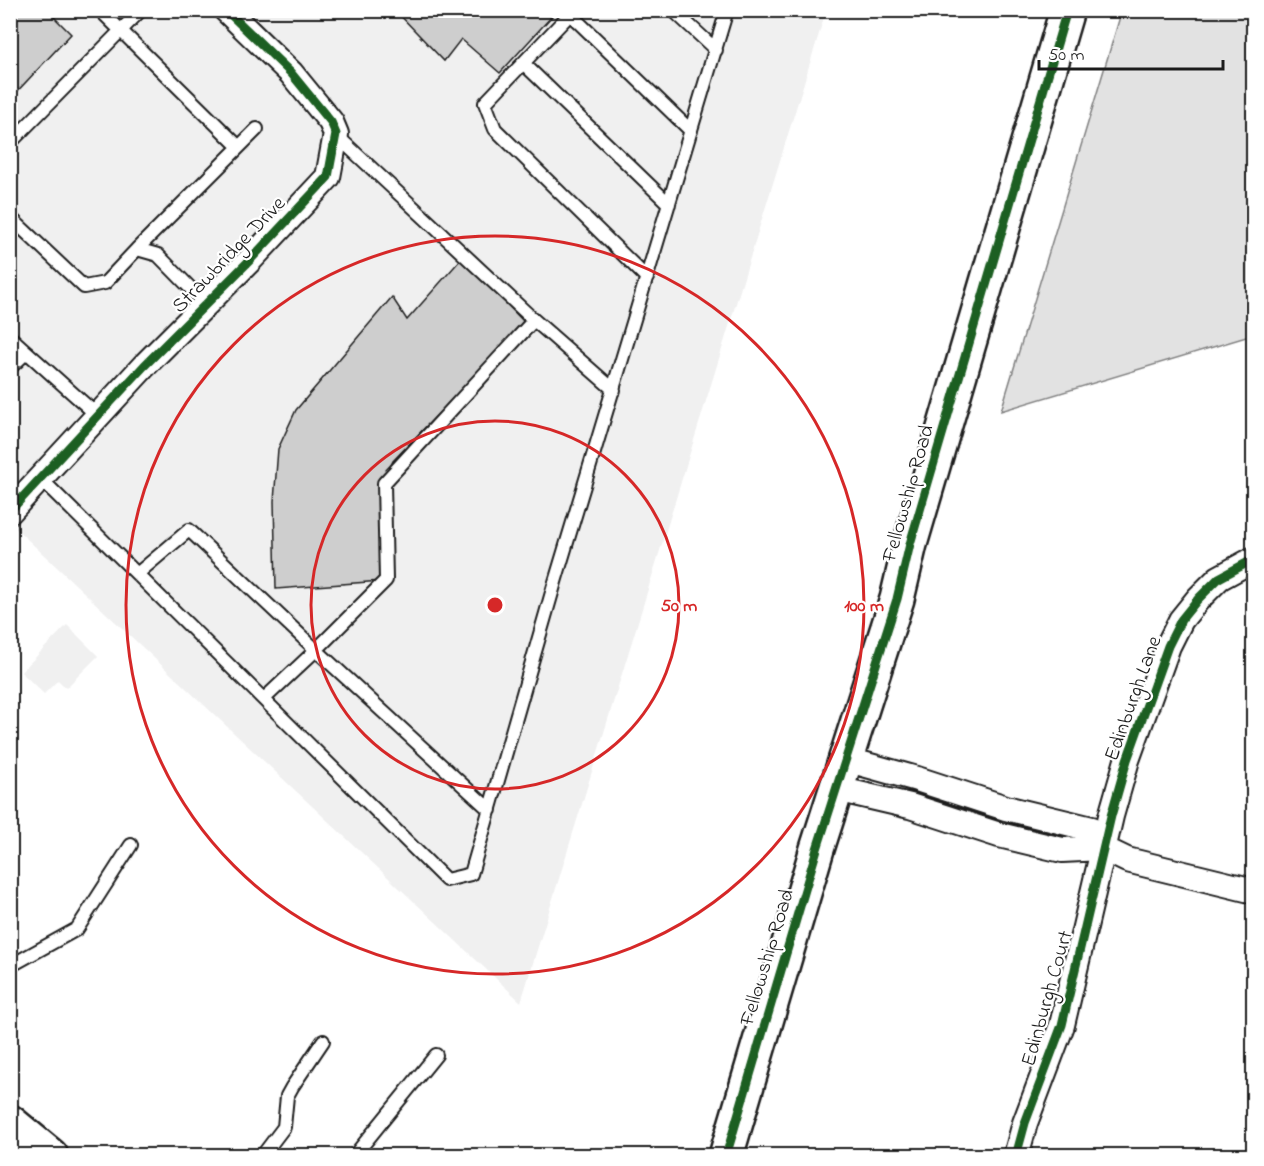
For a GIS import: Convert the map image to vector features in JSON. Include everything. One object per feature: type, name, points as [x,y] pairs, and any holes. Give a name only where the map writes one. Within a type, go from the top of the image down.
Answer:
[{"type":"street","points":[[226,10],[291,73],[331,122],[336,134]]},
{"type":"street","name":"Fellowship Road","points":[[726,1155],[768,1009],[897,599],[910,544],[1067,10]]},
{"type":"street","name":"Strawbridge Drive","points":[[10,511],[205,303],[251,259],[328,177],[336,134]]},
{"type":"street","name":"Edinburgh Lane","points":[[1102,848],[1128,760],[1157,675],[1181,620],[1198,598],[1219,578],[1254,559]]},
{"type":"street","points":[[841,774],[917,779],[1006,808],[1092,829],[1102,848],[1127,860],[1254,891]]},
{"type":"street","name":"Edinburgh Court","points":[[1016,1155],[1025,1123],[1062,1025],[1102,848]]},
{"type":"street","points":[[10,1122],[51,1155]]},
{"type":"lane","points":[[100,10],[239,147]]},
{"type":"lane","points":[[10,142],[141,10]]},
{"type":"lane","points":[[674,10],[716,50]]},
{"type":"lane","points":[[40,478],[446,880],[471,874],[555,582],[727,10]]},
{"type":"lane","points":[[647,278],[495,129],[485,103],[568,12],[691,131]]},
{"type":"lane","points":[[523,63],[669,204]]},
{"type":"lane","points":[[10,217],[84,287],[105,283],[256,129]]},
{"type":"lane","points":[[336,134],[534,320],[614,390]]},
{"type":"lane","points":[[137,249],[158,255],[205,303]]},
{"type":"lane","points":[[264,699],[316,651],[386,580],[384,483],[534,320]]},
{"type":"lane","points":[[10,336],[98,416]]},
{"type":"lane","points":[[10,368],[27,352]]},
{"type":"lane","points":[[137,574],[189,530],[316,651],[490,810]]},
{"type":"lane","points":[[10,966],[77,929],[131,845]]},
{"type":"lane","points":[[262,1155],[284,1127],[287,1096],[291,1087],[323,1041]]},
{"type":"lane","points":[[354,1155],[436,1055]]},
{"type":"shaded area","points":[[1122,10],[1253,11],[1253,335],[1001,411]]},
{"type":"shaded area","points":[[10,11],[826,11],[521,1002],[11,524]]},
{"type":"shaded area","points":[[67,625],[98,656],[66,688],[58,680],[44,694],[21,672]]},
{"type":"building","points":[[10,10],[47,10],[71,34],[10,99]]},
{"type":"building","points":[[395,10],[549,10],[553,15],[500,73],[461,39],[444,61]]},
{"type":"building","points":[[462,258],[525,323],[393,461],[379,491],[381,581],[276,589],[274,501],[278,449],[296,410],[392,297],[407,320]]},
{"type":"cycle path","points":[[10,511],[144,366],[251,259],[328,177],[336,134],[331,122],[291,73],[226,10]]},
{"type":"cycle path","points":[[726,1156],[817,849],[897,599],[910,544],[1067,10]]},
{"type":"cycle path","points":[[1016,1156],[1025,1123],[1062,1025],[1111,816],[1127,760],[1168,646],[1181,620],[1198,599],[1219,578],[1254,559]]}]
